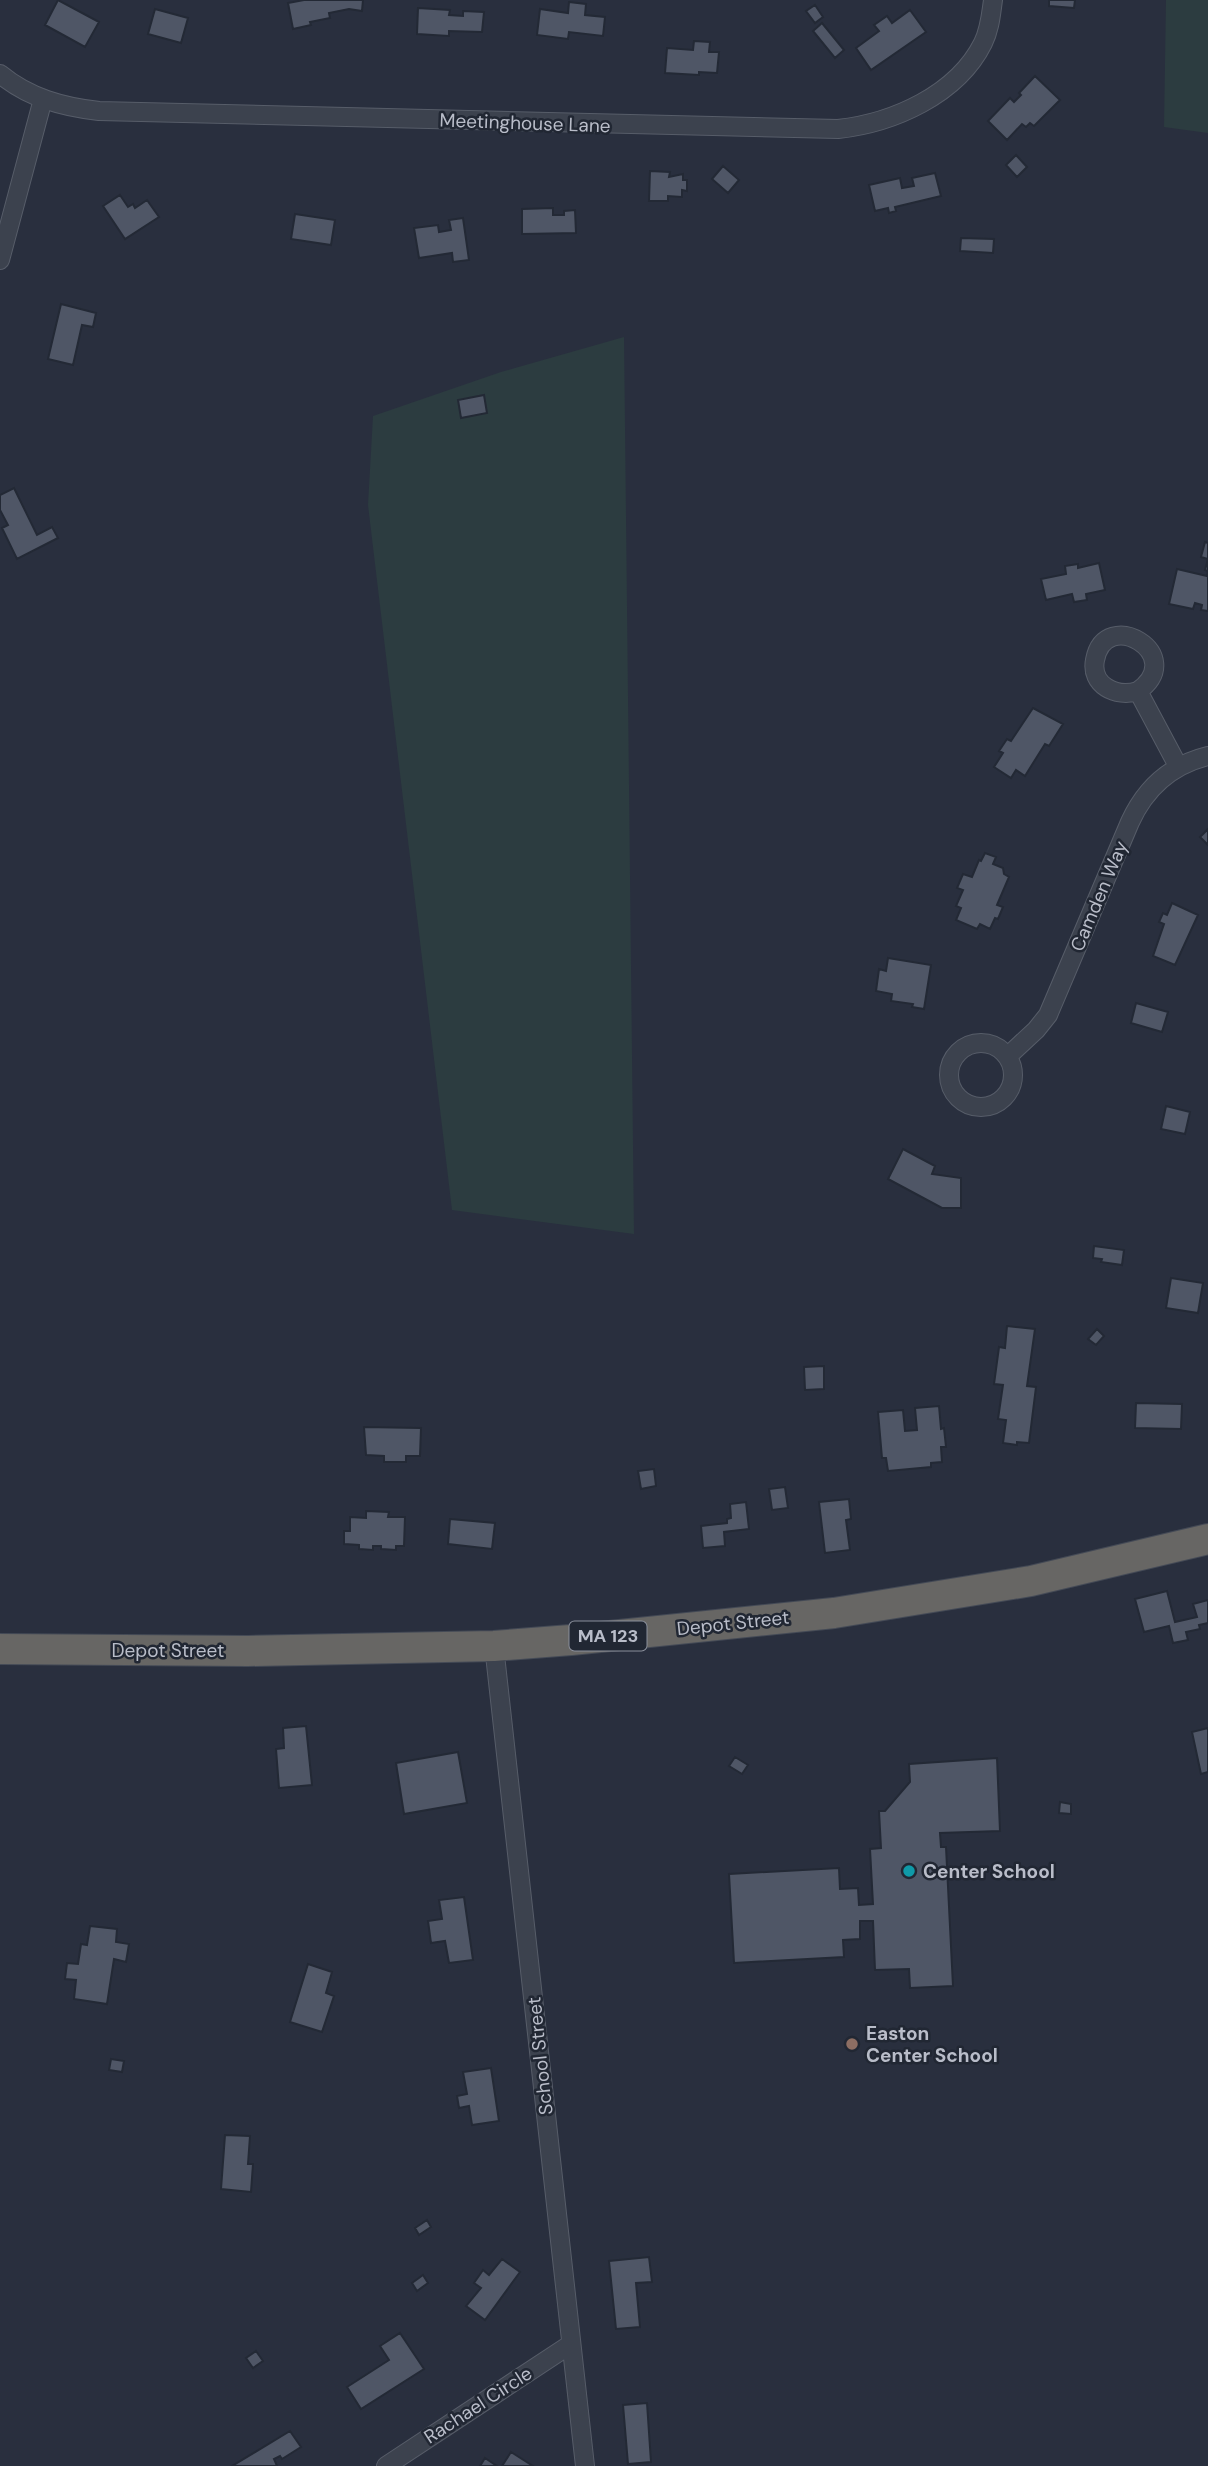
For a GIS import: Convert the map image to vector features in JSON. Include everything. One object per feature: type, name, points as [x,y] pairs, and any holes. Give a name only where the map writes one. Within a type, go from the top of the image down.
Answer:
[{"type":"highway","name":"Depot Street","points":[[0,1650],[248,1651],[495,1646],[571,1640],[834,1613],[1031,1581],[1208,1539]]},
{"type":"street","name":"Meetinghouse Lane","points":[[0,74],[21,89],[43,99],[74,108],[99,111],[838,130],[862,127],[894,116],[926,100],[956,79],[985,40],[993,0]]},
{"type":"street","points":[[0,260],[43,99]]},
{"type":"street","points":[[1138,691],[1178,766]]},
{"type":"street","name":"Camden Way","points":[[1008,1056],[1048,1015],[1138,806],[1161,778],[1178,766],[1208,756]]},
{"type":"street","name":"School Street","points":[[495,1646],[585,2466]]},
{"type":"street","name":"Rachael Circle","points":[[386,2466],[571,2344]]},
{"type":"shaded area","points":[[1166,0],[1208,0],[1208,133],[1164,127]]},
{"type":"shaded area","points":[[624,337],[634,1234],[452,1210],[368,505],[373,416],[501,372]]},
{"type":"building","points":[[58,0],[99,22],[85,47],[45,25]]},
{"type":"building","points":[[304,0],[363,0],[362,11],[349,9],[329,13],[330,18],[293,29],[288,3]]},
{"type":"building","points":[[1049,0],[1075,0],[1074,8],[1049,6]]},
{"type":"building","points":[[569,2],[586,4],[585,15],[605,17],[603,36],[569,32],[568,39],[537,35],[540,9],[568,13]]},
{"type":"building","points":[[815,5],[823,17],[815,23],[806,11]]},
{"type":"building","points":[[418,8],[450,10],[449,15],[463,16],[463,11],[484,12],[482,32],[449,31],[449,36],[417,34]]},
{"type":"building","points":[[155,9],[188,18],[181,43],[148,34]]},
{"type":"building","points":[[910,10],[926,32],[871,70],[856,48],[879,31],[874,25],[887,16],[892,23]]},
{"type":"building","points":[[822,23],[844,50],[835,58],[813,31]]},
{"type":"building","points":[[694,41],[710,42],[709,52],[719,52],[717,73],[665,73],[667,48],[693,50]]},
{"type":"building","points":[[1035,76],[1060,100],[1034,126],[1030,123],[1026,127],[1022,124],[1007,140],[988,121],[1010,98],[1014,102]]},
{"type":"building","points":[[1016,155],[1027,167],[1017,177],[1006,165]]},
{"type":"building","points":[[723,166],[739,180],[728,193],[712,179]]},
{"type":"building","points":[[650,171],[670,172],[669,177],[683,174],[683,180],[687,180],[687,191],[682,190],[682,197],[668,196],[668,201],[649,201]]},
{"type":"building","points":[[935,173],[941,196],[895,207],[896,211],[889,213],[888,208],[875,211],[869,185],[900,178],[902,188],[914,186],[912,178]]},
{"type":"building","points":[[120,195],[128,207],[133,204],[135,208],[147,200],[159,217],[125,239],[103,206]]},
{"type":"building","points":[[553,208],[553,215],[564,215],[564,211],[575,210],[576,233],[522,234],[522,209]]},
{"type":"building","points":[[295,214],[335,220],[331,245],[291,239]]},
{"type":"building","points":[[463,218],[469,260],[453,262],[452,253],[419,258],[414,228],[438,225],[439,232],[451,230],[449,220]]},
{"type":"building","points":[[961,238],[994,239],[993,253],[960,251]]},
{"type":"building","points":[[61,304],[96,313],[93,327],[82,325],[73,365],[48,359]]},
{"type":"building","points":[[484,395],[487,413],[461,418],[458,400]]},
{"type":"building","points":[[14,488],[37,535],[52,527],[58,538],[17,559],[2,528],[8,525],[0,510],[0,495]]},
{"type":"building","points":[[1205,542],[1208,543],[1208,559],[1201,557]]},
{"type":"building","points":[[1099,563],[1105,590],[1086,594],[1087,600],[1074,602],[1072,594],[1046,600],[1041,579],[1066,574],[1065,566],[1078,564],[1078,568]]},
{"type":"building","points":[[1177,569],[1207,576],[1208,571],[1208,611],[1201,610],[1202,605],[1195,603],[1193,609],[1169,604]]},
{"type":"building","points":[[1033,708],[1063,724],[1049,746],[1045,744],[1025,776],[1016,770],[1011,778],[994,767],[1003,753],[999,751],[1007,739],[1011,741]]},
{"type":"building","points":[[1208,829],[1208,845],[1200,837]]},
{"type":"building","points":[[985,853],[996,857],[993,864],[1003,868],[1004,874],[1009,877],[997,905],[1003,907],[998,919],[995,918],[990,929],[980,924],[977,929],[956,920],[961,908],[956,906],[963,890],[957,888],[963,874],[972,877]]},
{"type":"building","points":[[1172,903],[1198,915],[1175,965],[1153,956],[1164,924],[1159,922],[1163,913],[1167,915]]},
{"type":"building","points":[[888,958],[931,965],[924,1009],[912,1007],[913,1004],[891,1001],[892,994],[876,991],[879,969],[886,971]]},
{"type":"building","points":[[1136,1003],[1168,1012],[1162,1032],[1131,1023]]},
{"type":"building","points":[[1166,1106],[1190,1112],[1185,1134],[1161,1129]]},
{"type":"building","points":[[903,1149],[935,1166],[932,1174],[961,1178],[961,1208],[942,1208],[888,1179]]},
{"type":"building","points":[[1094,1246],[1124,1250],[1122,1265],[1093,1258]]},
{"type":"building","points":[[1171,1278],[1203,1283],[1198,1313],[1166,1308]]},
{"type":"building","points":[[1007,1326],[1035,1329],[1027,1386],[1036,1387],[1029,1443],[1017,1442],[1017,1445],[1003,1443],[1006,1420],[998,1419],[1003,1385],[994,1384],[999,1347],[1005,1348]]},
{"type":"building","points":[[1097,1329],[1104,1336],[1096,1345],[1088,1339]]},
{"type":"building","points":[[824,1366],[824,1389],[805,1390],[804,1367]]},
{"type":"building","points":[[1136,1403],[1182,1404],[1181,1429],[1135,1428]]},
{"type":"building","points":[[939,1406],[946,1447],[941,1447],[942,1462],[931,1463],[931,1467],[888,1471],[886,1458],[882,1458],[878,1412],[903,1410],[905,1431],[917,1430],[915,1408]]},
{"type":"building","points":[[364,1427],[421,1428],[420,1456],[406,1456],[406,1462],[384,1462],[384,1456],[366,1455]]},
{"type":"building","points":[[654,1469],[656,1486],[641,1489],[638,1471]]},
{"type":"building","points":[[785,1487],[788,1508],[772,1510],[769,1489]]},
{"type":"building","points":[[849,1499],[851,1519],[846,1520],[850,1550],[825,1553],[819,1502]]},
{"type":"building","points":[[746,1502],[749,1529],[724,1532],[725,1546],[703,1548],[701,1526],[727,1523],[727,1519],[731,1518],[730,1504]]},
{"type":"building","points":[[366,1511],[389,1512],[388,1517],[405,1517],[404,1546],[396,1546],[396,1550],[373,1546],[373,1550],[344,1544],[344,1531],[350,1531],[350,1517],[366,1518]]},
{"type":"building","points":[[450,1519],[495,1523],[492,1549],[448,1544]]},
{"type":"building","points":[[1167,1591],[1175,1622],[1197,1617],[1193,1604],[1208,1600],[1208,1623],[1199,1625],[1200,1629],[1186,1632],[1188,1640],[1173,1643],[1169,1626],[1144,1632],[1135,1599]]},
{"type":"building","points":[[306,1726],[312,1785],[279,1788],[276,1749],[284,1748],[283,1728]]},
{"type":"building","points":[[1208,1728],[1208,1772],[1201,1774],[1192,1732]]},
{"type":"building","points":[[458,1752],[467,1803],[404,1814],[396,1763]]},
{"type":"building","points":[[735,1757],[748,1765],[742,1774],[729,1766]]},
{"type":"building","name":"Center School","points":[[997,1758],[1000,1831],[940,1833],[941,1847],[946,1847],[953,1986],[910,1988],[909,1969],[875,1970],[873,1921],[860,1921],[860,1939],[843,1940],[844,1957],[734,1963],[729,1874],[839,1868],[840,1889],[858,1888],[859,1905],[873,1904],[870,1849],[881,1848],[879,1811],[885,1811],[910,1782],[909,1764]]},
{"type":"building","points":[[1060,1802],[1071,1804],[1071,1814],[1059,1813]]},
{"type":"building","points":[[464,1897],[473,1960],[449,1963],[445,1941],[431,1943],[428,1921],[442,1919],[439,1900]]},
{"type":"building","points":[[90,1926],[117,1929],[116,1942],[129,1944],[126,1962],[114,1959],[107,2004],[74,1999],[76,1980],[65,1979],[67,1963],[78,1964],[81,1944],[87,1945]]},
{"type":"building","points":[[308,1964],[332,1972],[326,1993],[334,1996],[322,2032],[290,2022]]},
{"type":"building","points":[[111,2059],[124,2061],[122,2072],[109,2070]]},
{"type":"building","points":[[491,2068],[499,2121],[472,2125],[469,2106],[459,2108],[457,2096],[467,2094],[463,2072]]},
{"type":"building","points":[[225,2135],[250,2136],[248,2164],[253,2164],[251,2192],[221,2189]]},
{"type":"building","points":[[427,2220],[431,2227],[419,2235],[415,2228]]},
{"type":"building","points":[[649,2257],[652,2282],[636,2283],[640,2327],[616,2329],[609,2261]]},
{"type":"building","points":[[502,2259],[520,2272],[485,2320],[466,2306],[481,2288],[474,2283],[483,2270],[489,2275]]},
{"type":"building","points":[[423,2275],[428,2283],[417,2291],[412,2283]]},
{"type":"building","points":[[400,2333],[424,2369],[361,2409],[347,2387],[389,2360],[380,2346]]},
{"type":"building","points":[[256,2351],[263,2361],[253,2368],[246,2358]]},
{"type":"building","points":[[647,2403],[651,2462],[628,2464],[623,2405]]},
{"type":"building","points":[[290,2431],[301,2447],[282,2459],[280,2456],[274,2459],[277,2466],[232,2466]]},
{"type":"building","points":[[511,2452],[533,2466],[502,2466]]},
{"type":"building","points":[[485,2458],[497,2466],[480,2466]]},
{"type":"place","name":"Center School","points":[[909,1871]]},
{"type":"place","name":"Easton Center School","points":[[852,2044]]}]
